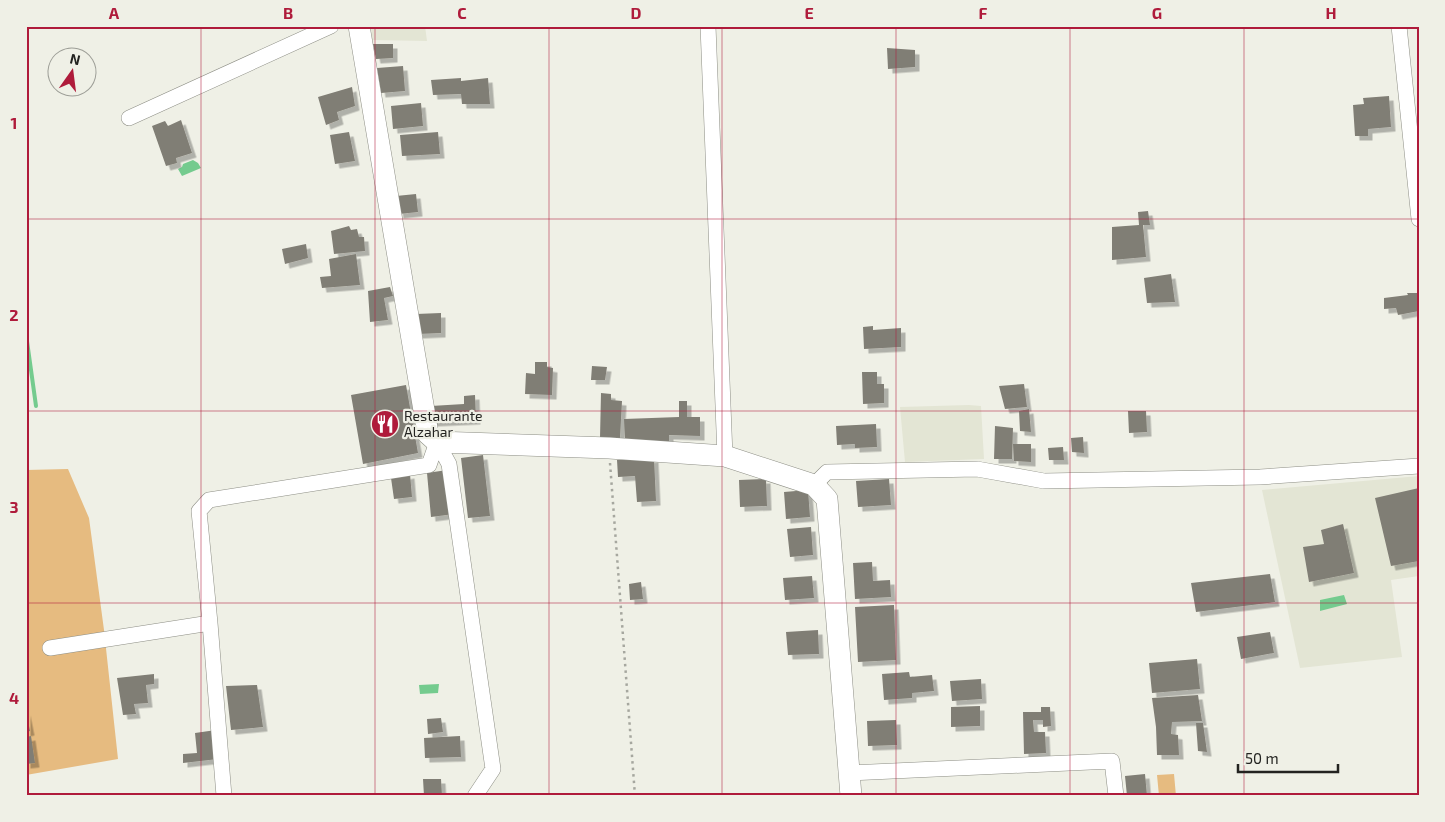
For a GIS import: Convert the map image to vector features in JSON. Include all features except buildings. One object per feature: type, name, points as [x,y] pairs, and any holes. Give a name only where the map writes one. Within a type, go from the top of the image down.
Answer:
[{"type":"main road","points":[[359,26],[428,434],[437,442],[609,448],[725,456],[814,485],[827,499],[851,796]]},
{"type":"street","points":[[129,118],[331,26]]},
{"type":"street","points":[[708,26],[725,456]]},
{"type":"street","points":[[1399,26],[1419,218]]},
{"type":"street","points":[[224,796],[199,511],[208,500],[429,465],[437,442]]},
{"type":"street","points":[[437,442],[449,464],[493,769],[474,796]]},
{"type":"street","points":[[814,485],[827,472],[977,469],[1044,481],[1260,477],[1419,466]]},
{"type":"street","points":[[50,648],[210,623]]},
{"type":"street","points":[[849,773],[1112,760],[1116,796]]},
{"type":"path","points":[[609,448],[635,794]]},
{"type":"shaded area","points":[[371,26],[425,26],[427,41],[372,40]]},
{"type":"shaded area","points":[[193,160],[201,168],[182,176],[178,169],[183,164]]},
{"type":"shaded area","points":[[981,406],[984,459],[905,462],[900,407]]},
{"type":"shaded area","points":[[68,469],[89,518],[104,630],[118,759],[26,775],[26,470]]},
{"type":"shaded area","points":[[1419,476],[1419,576],[1391,580],[1402,657],[1300,668],[1262,490]]},
{"type":"shaded area","points":[[1344,595],[1347,604],[1320,611],[1320,600]]},
{"type":"shaded area","points":[[439,684],[438,693],[420,694],[419,685]]},
{"type":"shaded area","points":[[1174,774],[1176,796],[1159,796],[1157,775]]},
{"type":"waterway","points":[[26,334],[36,406]]},
{"type":"place","name":"Restaurante Alzahar","points":[[385,424]]}]
